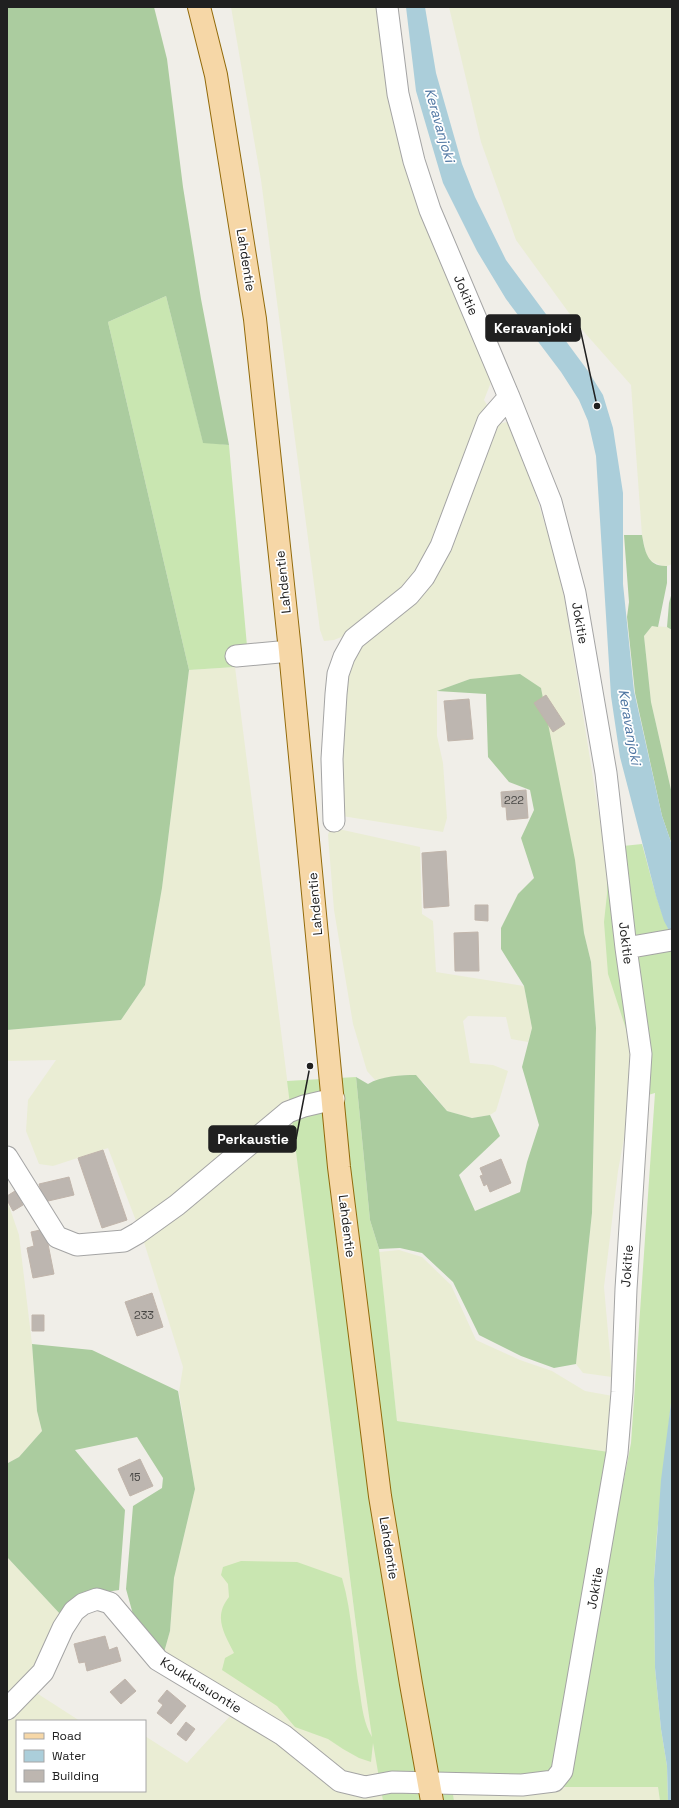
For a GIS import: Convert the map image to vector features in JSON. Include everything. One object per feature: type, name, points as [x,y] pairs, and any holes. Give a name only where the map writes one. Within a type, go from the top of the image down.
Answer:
[{"type":"main road","name":"Lahdentie","points":[[200,7],[216,75],[256,319],[334,1099],[340,1175],[380,1496],[431,1792]]},
{"type":"street","name":"Jokitie","points":[[386,7],[398,94],[414,161],[430,210],[509,397],[551,502],[575,593],[606,773],[626,948],[641,1054],[626,1289],[622,1392],[617,1453],[562,1771],[554,1781],[431,1792]]},
{"type":"street","points":[[334,821],[332,759],[338,674],[344,656],[354,639],[409,595],[424,577],[441,546],[488,421],[509,397]]},
{"type":"street","points":[[236,656],[290,651]]},
{"type":"street","points":[[626,948],[672,940]]},
{"type":"street","points":[[7,1157],[57,1236],[76,1245],[124,1241],[138,1233],[177,1205],[288,1112],[304,1106],[334,1099]]},
{"type":"street","name":"Koukkusuontie","points":[[7,1709],[43,1672],[63,1628],[74,1610],[83,1604],[97,1599],[110,1603],[158,1660],[283,1735],[340,1781],[366,1794],[392,1782],[431,1792]]},
{"type":"green space","points":[[7,7],[154,7],[167,59],[183,187],[201,299],[229,445],[203,443],[166,296],[108,322],[189,670],[162,888],[145,985],[121,1020],[7,1030]]},
{"type":"green space","points":[[231,7],[387,7],[398,94],[497,367],[484,400],[499,424],[507,422],[512,428],[535,492],[553,551],[564,596],[598,809],[607,867],[607,894],[626,1029],[632,1054],[631,1100],[618,1171],[604,1287],[612,1377],[583,1373],[576,1364],[592,1213],[596,1028],[591,962],[584,933],[541,688],[470,679],[437,691],[437,736],[443,763],[447,818],[443,832],[342,816],[338,811],[346,635],[334,640],[324,641],[320,630],[261,180]]},
{"type":"green space","points":[[449,7],[672,7],[672,564],[667,566],[662,566],[649,560],[642,535],[631,385],[577,324],[516,240],[481,142]]},
{"type":"green space","points":[[166,296],[203,442],[229,445],[247,646],[235,667],[189,670],[108,322]]},
{"type":"green space","points":[[624,535],[642,535],[644,547],[651,561],[660,566],[667,566],[667,583],[658,627],[652,626],[644,636],[651,702],[672,794],[672,845],[662,816],[635,693],[627,617],[629,602]]},
{"type":"green space","points":[[672,592],[672,630],[667,627],[669,603]]},
{"type":"green space","points":[[652,626],[667,627],[672,630],[672,794],[651,702],[644,636]]},
{"type":"green space","points":[[235,667],[356,1625],[383,1801],[7,1801],[7,1720],[35,1692],[78,1720],[16,1720],[16,1792],[146,1792],[146,1737],[187,1763],[242,1703],[163,1656],[170,1631],[174,1578],[195,1489],[179,1392],[183,1367],[143,1239],[108,1148],[53,1166],[39,1164],[26,1131],[28,1100],[56,1060],[7,1061],[7,1030],[121,1020],[145,985],[162,888],[189,670]]},
{"type":"green space","points":[[520,674],[541,688],[575,860],[584,933],[591,962],[596,1028],[592,1213],[576,1364],[554,1368],[521,1356],[479,1335],[453,1282],[422,1253],[400,1248],[379,1249],[370,1220],[356,1077],[368,1084],[379,1079],[416,1075],[447,1111],[472,1118],[490,1115],[500,1136],[459,1175],[475,1211],[520,1192],[527,1162],[539,1125],[522,1067],[532,1028],[524,986],[501,949],[501,928],[518,894],[534,878],[521,838],[534,810],[530,790],[509,782],[488,757],[486,694],[437,691],[470,679]]},
{"type":"green space","points":[[334,828],[420,847],[422,914],[433,921],[436,972],[524,986],[532,1028],[528,1042],[511,1039],[506,1017],[468,1016],[463,1021],[470,1063],[493,1065],[508,1071],[496,1111],[490,1115],[472,1118],[447,1111],[423,1082],[405,1075],[375,1080],[367,1071],[353,1024],[334,910],[328,835],[330,829]]},
{"type":"green space","points":[[642,844],[658,902],[672,936],[672,1378],[671,1403],[657,1533],[654,1580],[655,1668],[661,1729],[667,1766],[668,1801],[660,1801],[658,1787],[563,1787],[453,1794],[454,1801],[383,1801],[373,1743],[371,1762],[359,1758],[328,1739],[295,1727],[277,1706],[222,1670],[225,1658],[234,1653],[224,1632],[221,1618],[224,1604],[229,1597],[228,1584],[221,1575],[223,1567],[241,1561],[297,1562],[342,1578],[351,1621],[365,1721],[372,1737],[356,1625],[287,1081],[356,1077],[370,1220],[379,1249],[397,1421],[609,1452],[604,1485],[623,1484],[631,1443],[655,1093],[631,1100],[632,1054],[626,1029],[608,974],[604,922],[607,894],[607,867],[604,848]]},
{"type":"green space","points":[[7,1200],[19,1235],[32,1344],[37,1411],[42,1431],[19,1457],[8,1463],[7,1466]]},
{"type":"green space","points":[[399,1250],[422,1257],[451,1285],[476,1340],[520,1360],[552,1371],[585,1391],[613,1396],[609,1452],[397,1421],[379,1252]]},
{"type":"green space","points":[[32,1344],[92,1350],[178,1391],[195,1489],[174,1578],[170,1631],[163,1656],[134,1618],[126,1589],[133,1506],[162,1488],[163,1478],[137,1437],[75,1450],[125,1510],[119,1590],[81,1596],[61,1615],[7,1557],[8,1463],[19,1457],[42,1431],[37,1411]]},
{"type":"green space","points":[[7,1557],[61,1615],[39,1667],[7,1701]]},
{"type":"green space","points":[[563,1787],[658,1787],[660,1801],[454,1801],[453,1794]]},
{"type":"water","points":[[406,7],[425,7],[436,73],[462,164],[475,197],[506,260],[588,371],[603,395],[613,428],[623,493],[623,584],[634,691],[662,816],[672,845],[672,936],[664,921],[656,896],[620,757],[611,696],[596,456],[588,421],[579,400],[561,372],[506,299],[477,251],[443,183],[416,91]]},
{"type":"water","points":[[672,1378],[672,1801],[668,1801],[667,1766],[661,1729],[655,1668],[654,1580],[661,1480],[671,1403]]},
{"type":"building","points":[[546,695],[565,724],[553,732],[534,703]]},
{"type":"building","points":[[469,699],[473,739],[448,741],[444,701]]},
{"type":"building","points":[[526,790],[528,818],[507,820],[506,807],[502,807],[501,792]]},
{"type":"building","points":[[446,851],[449,906],[424,908],[422,853]]},
{"type":"building","points":[[475,905],[488,905],[488,921],[475,920]]},
{"type":"building","points":[[478,932],[479,971],[455,971],[454,933]]},
{"type":"building","points":[[103,1150],[127,1220],[102,1228],[78,1158]]},
{"type":"building","points":[[501,1159],[511,1183],[490,1192],[487,1184],[484,1186],[480,1176],[483,1175],[480,1168]]},
{"type":"building","points":[[69,1177],[74,1195],[44,1202],[39,1184]]},
{"type":"building","points":[[15,1191],[23,1205],[13,1211],[7,1200],[7,1196]]},
{"type":"building","points":[[45,1229],[54,1274],[33,1278],[27,1248],[34,1246],[31,1232]]},
{"type":"building","points":[[152,1293],[163,1327],[137,1336],[125,1302]]},
{"type":"building","points":[[32,1315],[44,1315],[44,1331],[32,1331]]},
{"type":"building","points":[[140,1459],[153,1486],[130,1496],[118,1469]]},
{"type":"building","points":[[105,1636],[109,1650],[117,1647],[121,1661],[87,1671],[85,1662],[79,1663],[74,1644]]},
{"type":"building","points":[[125,1679],[136,1691],[121,1704],[110,1692]]},
{"type":"building","points":[[167,1690],[186,1706],[171,1724],[157,1713],[163,1705],[158,1701]]},
{"type":"building","points":[[186,1722],[195,1729],[186,1741],[177,1734]]},
{"type":"place","name":"Keravanjoki","points":[[597,406]]},
{"type":"place","name":"Perkaustie","points":[[310,1066]]}]
